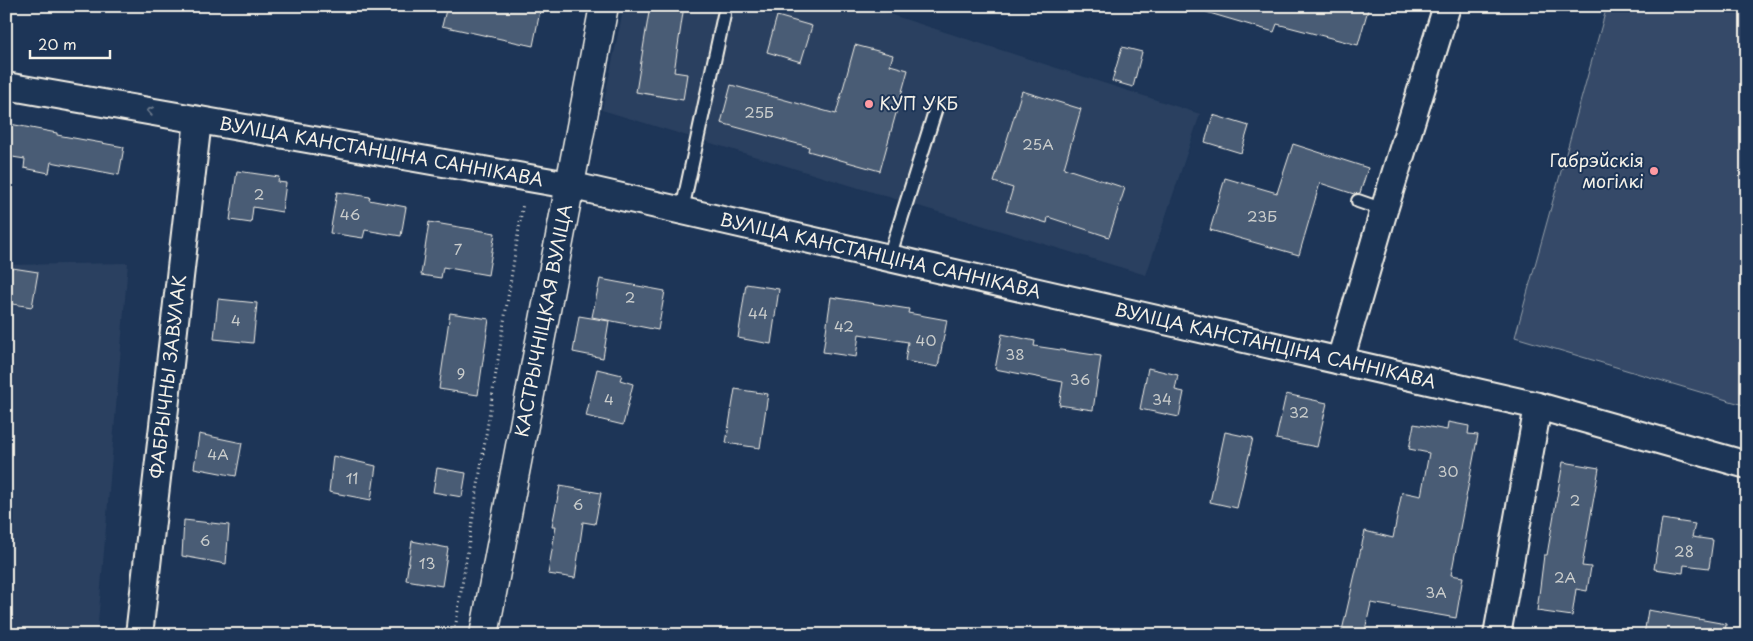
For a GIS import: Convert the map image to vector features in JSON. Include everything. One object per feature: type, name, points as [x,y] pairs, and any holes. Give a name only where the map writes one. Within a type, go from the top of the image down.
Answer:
[{"type":"main road","name":"КАСТРЫЧНІЦКАЯ ВУЛІЦА","points":[[484,635],[604,6]]},
{"type":"street","points":[[1340,360],[1447,6]]},
{"type":"street","name":"ВУЛІЦА КАНСТАНЦІНА САННІКАВА","points":[[6,86],[569,184],[1538,406],[1747,466]]},
{"type":"street","name":"ФАБРЫЧНЫ ЗАВУЛАК","points":[[139,635],[198,120]]},
{"type":"street","points":[[1498,635],[1538,406]]},
{"type":"lane","points":[[682,210],[724,15]]},
{"type":"lane","points":[[889,258],[936,108]]},
{"type":"lane","points":[[1358,201],[1384,210]]},
{"type":"path","points":[[449,635],[456,623],[528,177]]},
{"type":"shaded area","points":[[624,6],[864,6],[1200,114],[1146,275],[602,110]]},
{"type":"shaded area","name":"Габрэйскія могілкі","points":[[1607,6],[1747,6],[1747,406],[1515,337]]},
{"type":"shaded area","points":[[128,263],[97,635],[6,635],[6,265]]},
{"type":"building","points":[[447,6],[541,6],[533,46],[442,26]]},
{"type":"building","points":[[650,6],[684,6],[674,72],[687,74],[683,100],[636,92]]},
{"type":"building","points":[[1207,6],[1369,6],[1358,45],[1277,24],[1274,32],[1206,12]]},
{"type":"building","points":[[777,16],[812,26],[801,62],[767,52]]},
{"type":"building","points":[[855,45],[893,55],[890,65],[908,70],[880,171],[808,151],[809,147],[721,123],[731,85],[836,114]]},
{"type":"building","points":[[1122,47],[1142,52],[1133,87],[1112,81]]},
{"type":"building","points":[[1022,91],[1081,109],[1064,168],[1125,188],[1109,237],[1048,217],[1047,223],[1006,211],[1013,188],[994,182]]},
{"type":"building","points":[[1213,115],[1249,126],[1241,153],[1205,142]]},
{"type":"building","points":[[10,124],[124,147],[119,175],[51,162],[49,173],[24,168],[25,159],[6,156]]},
{"type":"building","points":[[1293,144],[1368,168],[1360,193],[1354,194],[1320,183],[1299,255],[1210,230],[1225,178],[1277,193]]},
{"type":"building","points":[[237,171],[279,177],[278,182],[286,183],[282,212],[253,207],[251,223],[230,220]]},
{"type":"building","points":[[337,192],[370,197],[369,200],[406,207],[401,236],[365,230],[363,238],[330,233]]},
{"type":"building","points":[[429,222],[495,233],[488,275],[443,267],[441,278],[421,275]]},
{"type":"building","points":[[6,267],[38,272],[32,307],[6,303]]},
{"type":"building","points":[[600,279],[665,291],[658,330],[592,317]]},
{"type":"building","points":[[746,284],[779,289],[771,344],[738,338]]},
{"type":"building","points":[[831,297],[909,309],[908,313],[947,320],[938,367],[905,361],[908,342],[859,334],[856,357],[823,352]]},
{"type":"building","points":[[218,299],[257,303],[253,343],[214,339]]},
{"type":"building","points":[[450,313],[489,319],[478,395],[439,389]]},
{"type":"building","points":[[579,316],[609,321],[603,358],[573,352]]},
{"type":"building","points":[[1002,334],[1035,341],[1034,346],[1101,356],[1093,410],[1059,405],[1063,382],[995,369]]},
{"type":"building","points":[[1148,368],[1178,375],[1175,390],[1184,392],[1179,417],[1140,409]]},
{"type":"building","points":[[597,369],[622,375],[620,380],[633,384],[623,425],[586,416]]},
{"type":"building","points":[[735,389],[768,394],[760,448],[726,443]]},
{"type":"building","points":[[1286,394],[1327,403],[1317,447],[1276,439]]},
{"type":"building","points":[[1448,422],[1469,426],[1468,434],[1478,435],[1451,575],[1463,577],[1456,618],[1371,603],[1364,635],[1341,635],[1365,531],[1393,538],[1402,492],[1421,496],[1429,453],[1409,449],[1414,424],[1447,430]]},
{"type":"building","points":[[1225,432],[1253,438],[1237,508],[1210,502]]},
{"type":"building","points":[[199,434],[242,443],[236,476],[194,468]]},
{"type":"building","points":[[333,456],[376,466],[371,500],[329,492]]},
{"type":"building","points":[[1563,462],[1599,468],[1582,566],[1591,567],[1587,591],[1576,589],[1572,616],[1537,611],[1544,555],[1547,555]]},
{"type":"building","points":[[437,468],[466,473],[462,497],[433,492]]},
{"type":"building","points":[[560,486],[601,493],[595,524],[583,522],[575,578],[548,574],[556,526],[552,526]]},
{"type":"building","points":[[1662,519],[1695,524],[1692,537],[1713,540],[1709,568],[1684,565],[1683,573],[1654,569]]},
{"type":"building","points":[[184,520],[229,525],[226,564],[182,556]]},
{"type":"building","points":[[412,541],[448,548],[442,586],[406,580]]},
{"type":"building","points":[[1648,610],[1726,624],[1725,635],[1644,635]]},
{"type":"place","name":"КУП УКБ","points":[[869,104]]},
{"type":"place","name":"Габрэйскія могілкі","points":[[1654,171]]}]
